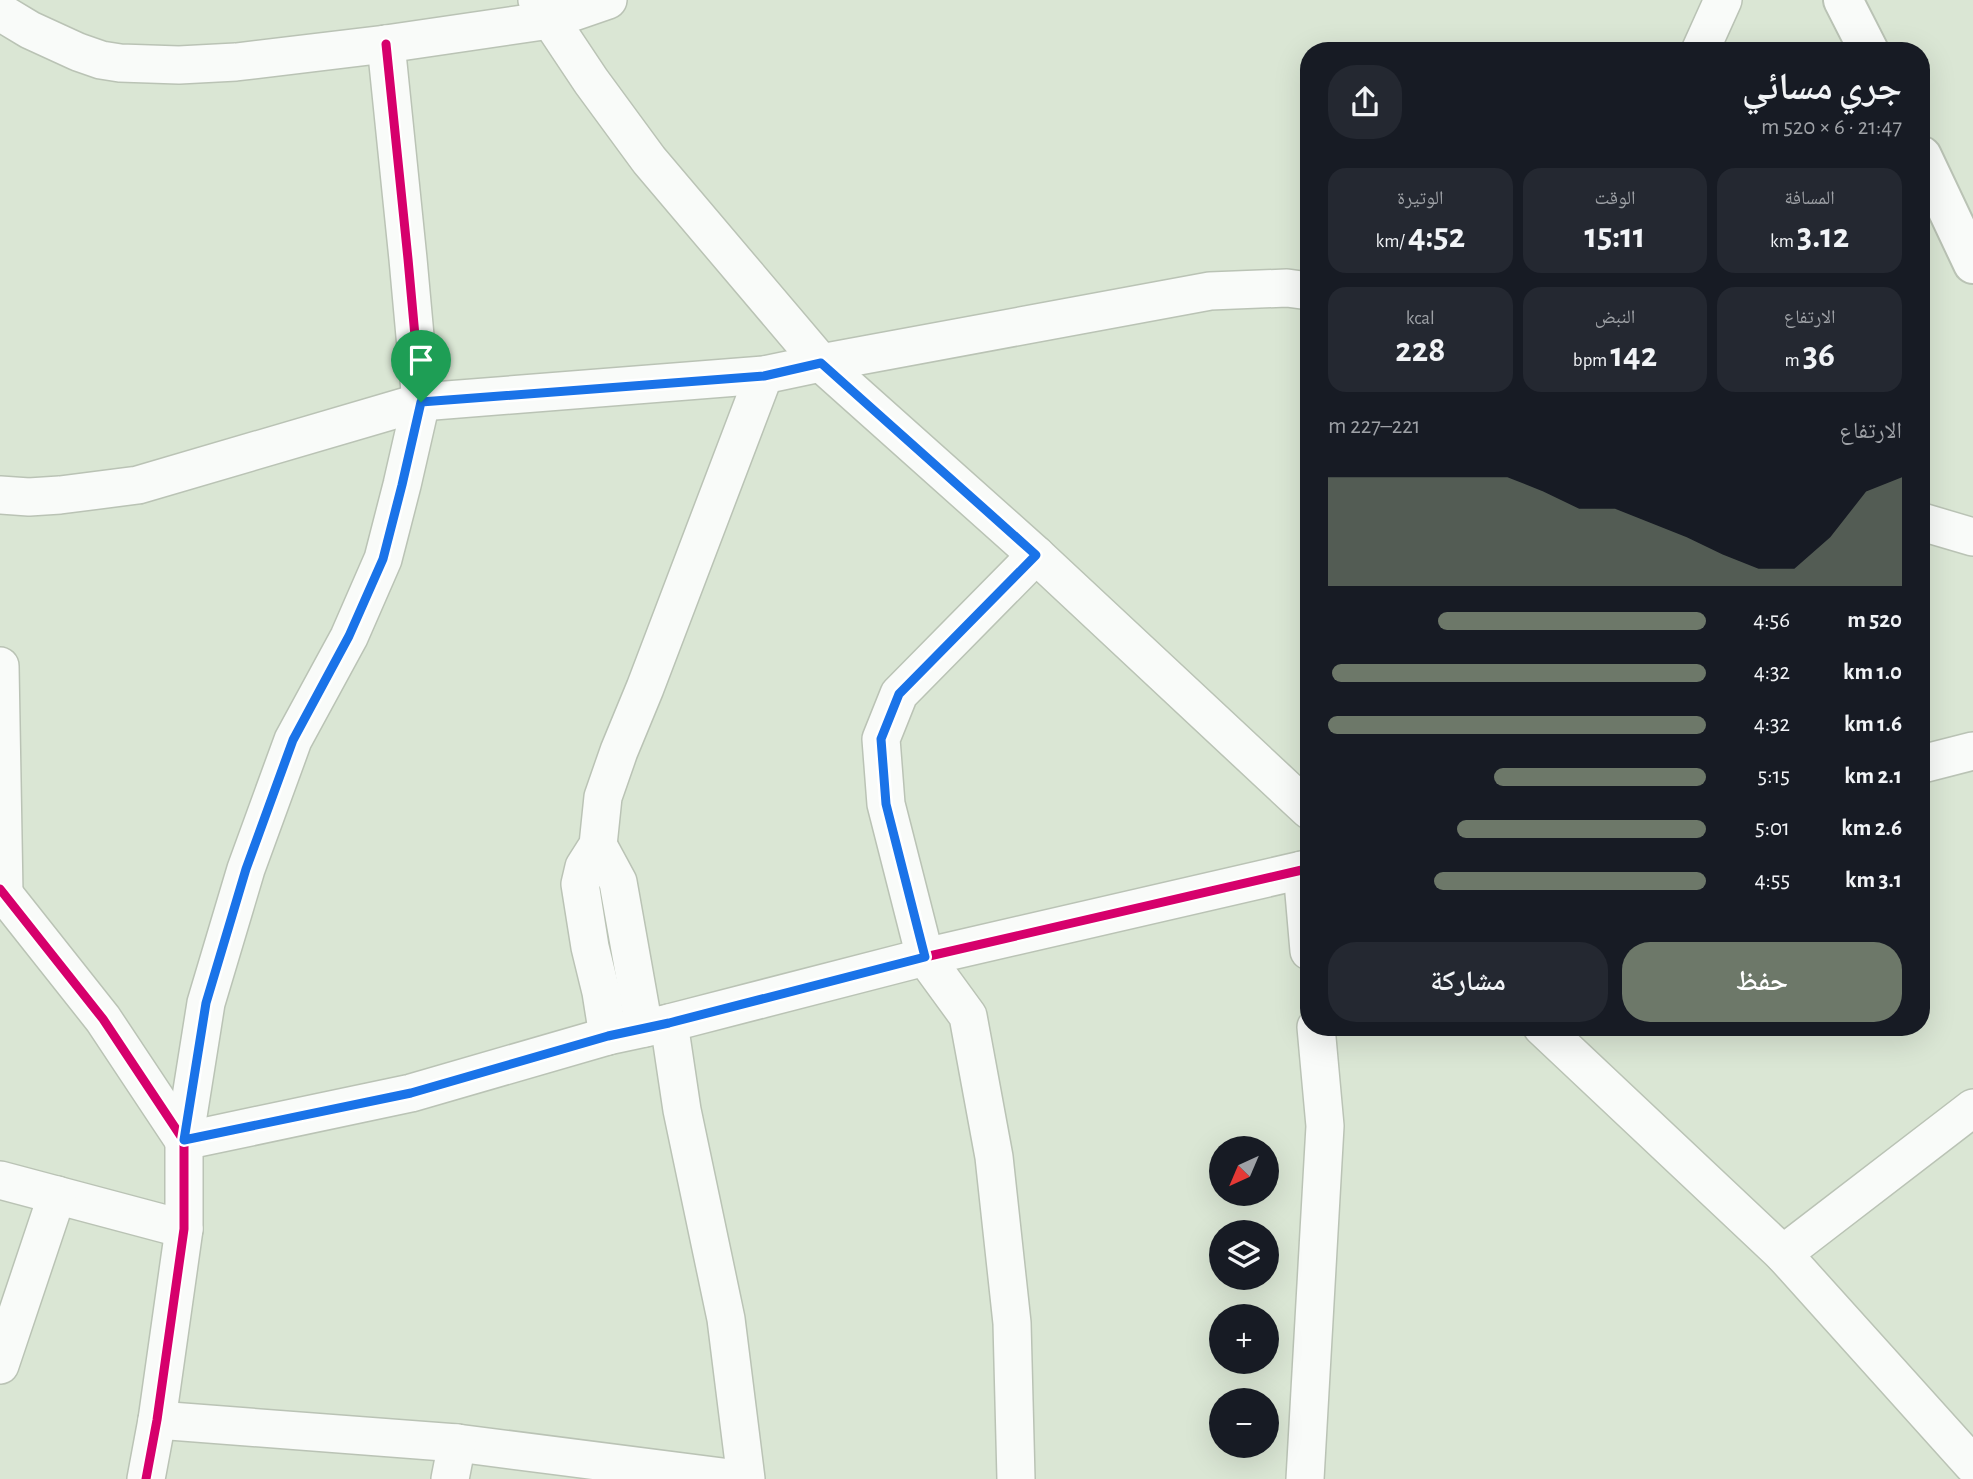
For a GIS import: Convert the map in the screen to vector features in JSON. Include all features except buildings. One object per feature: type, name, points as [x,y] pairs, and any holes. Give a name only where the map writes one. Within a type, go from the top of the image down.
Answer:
[{"type":"street","points":[[0,12],[30,30],[102,60],[179,65],[236,62],[386,44],[543,10],[608,0]]},
{"type":"street","points":[[1704,42],[1723,0]]},
{"type":"street","points":[[1843,0],[1864,42]]},
{"type":"street","points":[[543,10],[649,160],[821,363],[1036,555],[1300,802]]},
{"type":"street","points":[[146,1479],[184,1229],[184,1140],[206,1003],[246,869],[293,740],[349,636],[383,559],[421,402],[386,44]]},
{"type":"street","points":[[1930,173],[1973,264]]},
{"type":"street","points":[[0,495],[60,495],[138,485],[421,402],[764,376],[1210,291],[1300,290]]},
{"type":"street","points":[[608,1036],[580,884],[584,867],[598,845],[603,797],[764,376]]},
{"type":"street","points":[[1930,524],[1973,537]]},
{"type":"street","points":[[1016,1479],[1012,1323],[994,1157],[968,1016],[925,957],[886,804],[881,739],[899,694],[1036,555]]},
{"type":"street","points":[[0,666],[2,892],[103,1019],[184,1140]]},
{"type":"street","points":[[1930,762],[1973,751]]},
{"type":"street","points":[[598,845],[618,882],[682,1110],[726,1319],[746,1479]]},
{"type":"street","points":[[184,1140],[411,1093],[608,1036],[657,1026],[925,957],[1300,870]]},
{"type":"street","points":[[1305,1479],[1325,1126],[1317,1036]]},
{"type":"street","points":[[1552,1036],[1783,1254],[1973,1465]]},
{"type":"street","points":[[1783,1254],[1973,1108]]},
{"type":"street","points":[[0,1180],[184,1229]]},
{"type":"street","points":[[0,1364],[57,1195]]},
{"type":"street","points":[[157,1420],[457,1444],[738,1479]]},
{"type":"street","points":[[450,1479],[457,1444]]},
{"type":"cycle path","points":[[146,1479],[184,1229],[184,1141],[206,1003],[246,869],[293,740],[349,637],[383,559],[421,402],[386,44]]},
{"type":"cycle path","points":[[0,889],[103,1019],[184,1141],[411,1093],[608,1036],[669,1023],[925,957],[1300,870]]},
{"type":"route","points":[[821,363],[1036,555],[899,694],[881,739],[886,804],[925,957],[669,1023],[608,1036],[411,1093],[184,1140],[206,1003],[246,869],[293,740],[349,636],[383,559],[421,402],[764,376],[821,363]]}]
